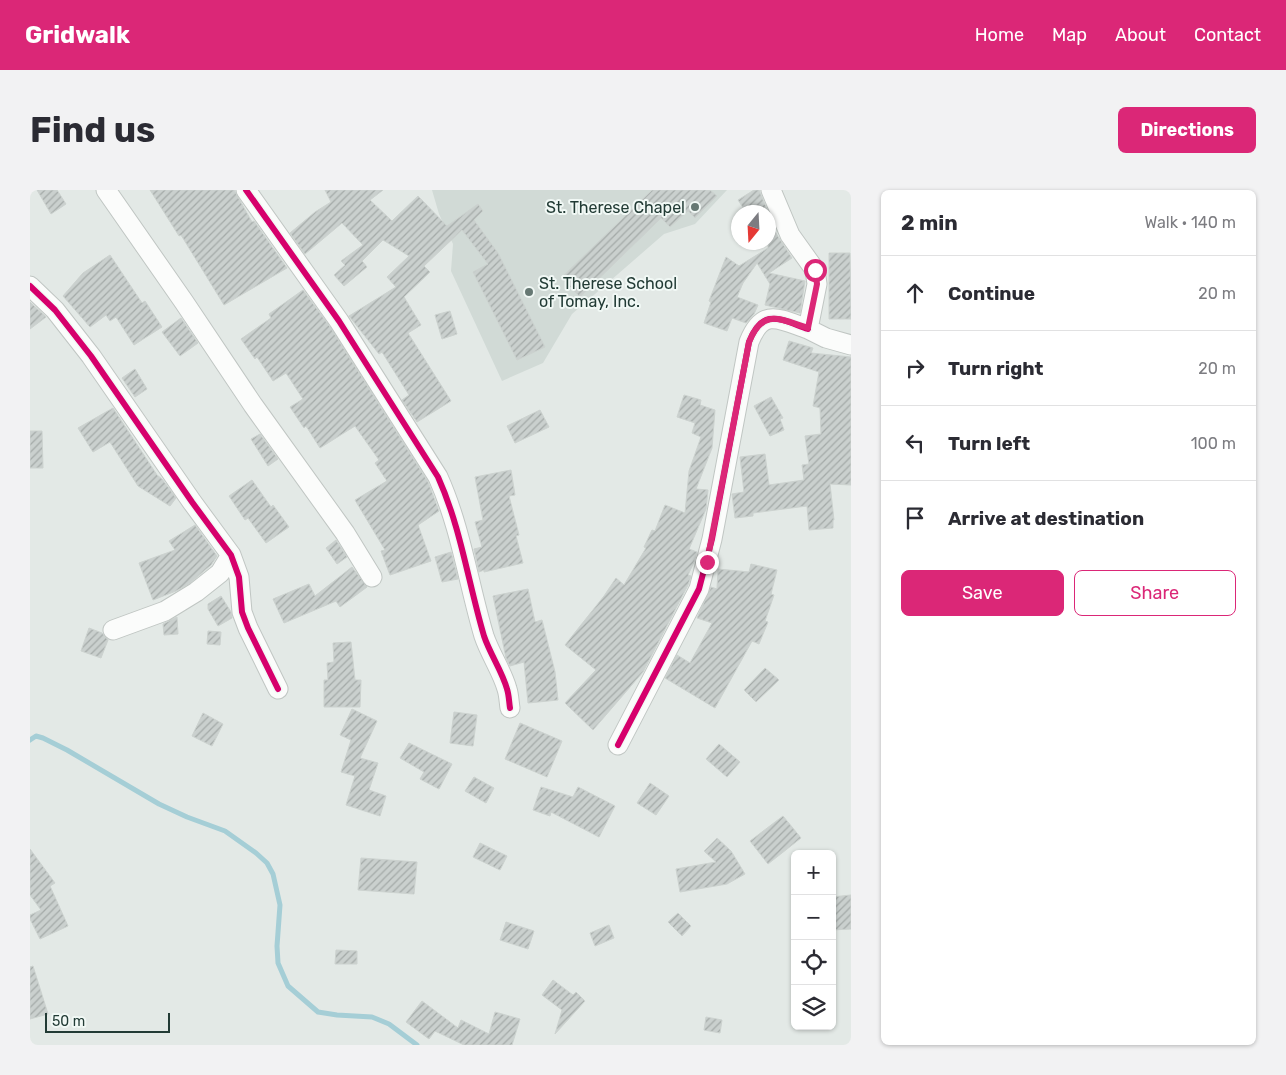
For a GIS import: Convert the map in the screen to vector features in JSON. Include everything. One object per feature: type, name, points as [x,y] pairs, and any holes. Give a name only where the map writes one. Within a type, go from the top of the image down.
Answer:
[{"type":"street","points":[[106,190],[253,405],[345,533],[372,577]]},
{"type":"street","points":[[246,190],[339,320],[438,477],[462,543],[484,635],[507,688],[510,708]]},
{"type":"street","points":[[771,190],[790,235],[815,270],[817,284],[808,328]]},
{"type":"street","points":[[30,286],[55,310],[91,356],[231,556],[240,577],[242,612],[278,689]]},
{"type":"street","points":[[618,745],[699,588],[712,539],[749,342],[754,329],[760,322],[766,319],[782,320],[808,328],[826,338],[851,345]]},
{"type":"street","points":[[112,630],[164,611],[196,592],[220,573],[231,556]]},
{"type":"shaded area","name":"St. Therese School of Tomay, Inc.","points":[[432,190],[727,190],[695,224],[664,234],[572,314],[543,363],[502,381],[451,271],[453,244],[439,214]]},
{"type":"building","points":[[37,190],[57,190],[66,204],[51,214]]},
{"type":"building","points":[[150,190],[234,190],[252,222],[254,221],[287,268],[224,305],[181,235],[179,236]]},
{"type":"building","points":[[325,190],[383,190],[370,200],[392,221],[418,196],[447,226],[478,204],[483,211],[474,220],[498,253],[545,347],[517,360],[473,272],[488,264],[462,230],[424,266],[430,272],[404,297],[421,325],[408,333],[451,401],[417,422],[402,400],[409,395],[382,352],[379,354],[349,316],[396,287],[387,277],[409,256],[383,240],[362,261],[367,267],[344,286],[334,275],[345,265],[341,261],[363,245],[342,223],[305,254],[290,233],[315,212],[331,202]]},
{"type":"building","points":[[652,190],[710,190],[717,196],[695,218],[688,211],[670,227],[661,218],[580,297],[561,278]]},
{"type":"building","points":[[754,190],[759,190],[765,205],[741,205],[738,200]]},
{"type":"building","points":[[776,233],[792,258],[769,273],[805,281],[800,313],[765,305],[770,284],[757,263],[743,283],[737,297],[758,305],[754,314],[746,323],[732,318],[727,331],[704,323],[711,302],[709,301],[726,257],[739,266],[765,250],[776,250]]},
{"type":"building","points":[[829,253],[850,253],[851,319],[829,319]]},
{"type":"building","points":[[110,255],[142,303],[145,301],[162,327],[134,345],[116,317],[110,321],[106,315],[90,327],[63,296],[83,273]]},
{"type":"building","points":[[303,290],[330,327],[428,482],[439,511],[418,525],[431,561],[390,575],[381,551],[385,550],[355,500],[387,481],[375,463],[379,460],[355,426],[320,448],[306,426],[304,428],[290,407],[303,399],[286,373],[273,381],[257,357],[255,359],[241,339],[271,318],[269,314]]},
{"type":"building","points":[[30,302],[46,317],[30,329]]},
{"type":"building","points":[[450,311],[457,334],[442,339],[435,315]]},
{"type":"building","points":[[181,318],[198,343],[180,356],[162,332]]},
{"type":"building","points":[[789,341],[813,348],[811,353],[851,357],[851,485],[830,484],[834,520],[833,528],[809,530],[807,506],[753,513],[753,516],[735,518],[732,494],[744,492],[740,457],[765,454],[769,485],[804,480],[802,465],[809,464],[805,436],[821,434],[820,408],[813,406],[819,372],[783,360]]},
{"type":"building","points":[[135,369],[147,389],[135,397],[122,378]]},
{"type":"building","points":[[684,395],[701,400],[700,405],[715,410],[712,448],[696,489],[708,490],[706,509],[689,549],[697,552],[688,575],[691,576],[643,672],[593,730],[565,703],[596,670],[565,645],[616,578],[624,585],[646,548],[644,547],[652,530],[655,531],[665,505],[685,513],[689,471],[701,437],[692,433],[695,423],[677,417]]},
{"type":"building","points":[[771,397],[783,418],[780,419],[784,430],[770,436],[754,406]]},
{"type":"building","points":[[113,408],[157,475],[176,498],[170,506],[138,486],[110,442],[93,452],[78,428]]},
{"type":"building","points":[[540,410],[549,427],[515,443],[507,426]]},
{"type":"building","points":[[30,431],[42,431],[43,468],[30,468]]},
{"type":"building","points":[[260,434],[278,459],[268,466],[251,439]]},
{"type":"building","points":[[511,470],[515,495],[509,496],[519,535],[516,536],[523,563],[479,572],[474,549],[482,547],[475,522],[483,520],[475,477]]},
{"type":"building","points":[[252,480],[271,507],[273,505],[289,527],[266,543],[248,518],[245,520],[229,496]]},
{"type":"building","points":[[195,525],[217,556],[211,565],[190,583],[153,600],[139,563],[175,550],[169,541]]},
{"type":"building","points":[[336,540],[347,557],[337,564],[326,548]]},
{"type":"building","points":[[451,552],[458,579],[442,582],[435,557]]},
{"type":"building","points":[[751,564],[777,570],[771,594],[774,595],[765,621],[768,622],[759,644],[752,641],[715,708],[665,678],[677,655],[690,663],[712,623],[697,618],[711,587],[717,589],[718,569],[749,572]]},
{"type":"building","points":[[352,567],[367,587],[340,607],[336,601],[284,623],[273,599],[309,584],[315,596]]},
{"type":"building","points":[[528,589],[535,622],[542,620],[555,672],[558,700],[528,703],[524,662],[510,666],[506,658],[493,596]]},
{"type":"building","points":[[221,596],[231,612],[232,618],[218,626],[208,609],[208,604]]},
{"type":"building","points":[[177,617],[178,634],[164,635],[163,624]]},
{"type":"building","points":[[89,628],[102,633],[108,640],[101,658],[81,651]]},
{"type":"building","points":[[208,631],[221,632],[220,645],[207,644]]},
{"type":"building","points":[[351,642],[355,680],[361,680],[360,707],[324,707],[324,680],[328,680],[327,663],[334,662],[333,643]]},
{"type":"building","points":[[765,668],[779,680],[756,702],[744,690]]},
{"type":"building","points":[[352,709],[377,721],[360,758],[378,763],[369,790],[386,796],[380,816],[346,805],[355,776],[341,772],[351,740],[340,735]]},
{"type":"building","points":[[454,712],[477,715],[473,746],[450,743]]},
{"type":"building","points":[[203,713],[223,724],[212,746],[192,736]]},
{"type":"building","points":[[520,723],[562,741],[547,777],[505,759]]},
{"type":"building","points":[[409,743],[452,764],[439,789],[420,779],[424,772],[400,758]]},
{"type":"building","points":[[719,744],[740,762],[727,777],[706,759]]},
{"type":"building","points":[[474,777],[494,788],[486,803],[465,791]]},
{"type":"building","points":[[650,783],[669,796],[656,815],[637,803]]},
{"type":"building","points":[[541,787],[573,797],[578,787],[615,806],[599,837],[551,812],[550,816],[533,810]]},
{"type":"building","points":[[783,816],[801,838],[768,864],[750,841]]},
{"type":"building","points":[[717,838],[731,851],[745,874],[727,884],[680,892],[676,869],[716,862],[704,851]]},
{"type":"building","points":[[480,843],[507,856],[500,870],[473,857]]},
{"type":"building","points":[[30,849],[55,883],[50,886],[68,926],[40,939],[30,919],[30,915],[41,910],[30,895]]},
{"type":"building","points":[[361,858],[417,862],[414,894],[358,890]]},
{"type":"building","points":[[851,895],[851,929],[836,930],[836,897]]},
{"type":"building","points":[[678,913],[691,926],[682,936],[668,922]]},
{"type":"building","points":[[506,922],[534,931],[528,949],[500,940]]},
{"type":"building","points":[[609,925],[614,938],[595,946],[590,933]]},
{"type":"building","points":[[336,950],[357,951],[357,964],[335,964]]},
{"type":"building","points":[[33,966],[48,1014],[30,1019],[30,967]]},
{"type":"building","points":[[553,980],[573,995],[576,992],[585,1001],[555,1034],[562,1010],[542,995]]},
{"type":"building","points":[[422,1001],[458,1028],[461,1020],[489,1034],[495,1012],[520,1019],[512,1045],[464,1045],[435,1031],[429,1039],[406,1022]]},
{"type":"building","points":[[706,1017],[722,1020],[720,1033],[704,1030]]},
{"type":"waterway","points":[[30,740],[36,736],[43,738],[159,804],[225,831],[256,853],[267,863],[273,874],[280,905],[277,946],[278,963],[288,986],[318,1012],[372,1017],[389,1024],[417,1045]]},
{"type":"cycle path","points":[[246,190],[339,321],[438,477],[453,516],[484,636],[505,682],[510,708]]},
{"type":"cycle path","points":[[30,286],[55,310],[91,356],[231,555],[239,577],[242,612],[278,689]]},
{"type":"cycle path","points":[[618,745],[699,589],[712,539],[749,342],[754,331],[766,320],[773,319],[780,319],[808,329]]},
{"type":"place","name":"St. Therese Chapel","points":[[695,207]]},
{"type":"place","name":"St. Therese School of Tomay, Inc.","points":[[529,292]]},
{"type":"route","points":[[707,562],[749,342],[754,329],[760,322],[766,319],[782,320],[808,328],[817,284],[815,270]]}]
